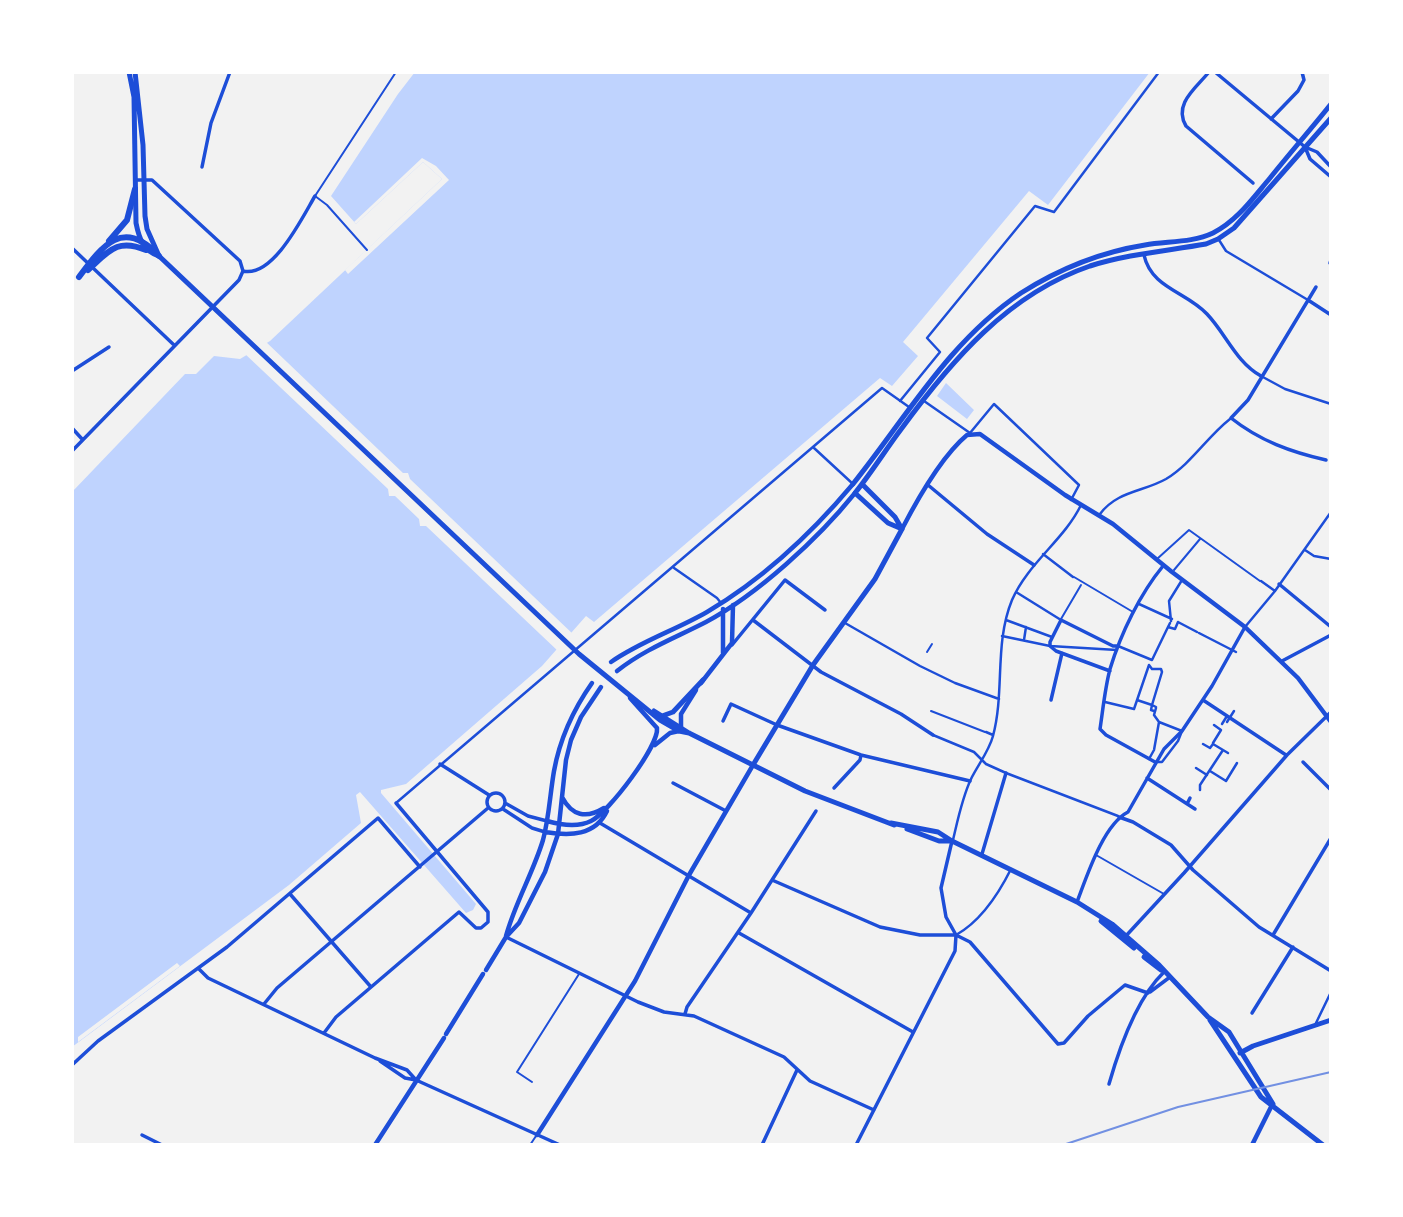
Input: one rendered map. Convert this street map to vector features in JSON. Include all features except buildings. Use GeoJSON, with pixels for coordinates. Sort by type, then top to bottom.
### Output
{"type":"FeatureCollection","features":[{"type":"Feature","properties":{"kind":"main road"},"geometry":{"type":"LineString","coordinates":[[129,72],[134,97],[136,223],[140,240],[146,250]]}},
{"type":"Feature","properties":{"kind":"main road"},"geometry":{"type":"LineString","coordinates":[[135,72],[146,222],[159,256]]}},
{"type":"Feature","properties":{"kind":"main road"},"geometry":{"type":"LineString","coordinates":[[855,493],[920,399],[950,362],[985,331],[1029,296],[1072,274],[1123,253],[1195,239],[1214,232],[1241,212],[1331,104]]}},
{"type":"Feature","properties":{"kind":"main road"},"geometry":{"type":"LineString","coordinates":[[1123,253],[1206,244],[1218,239],[1246,216],[1331,118]]}},
{"type":"Feature","properties":{"kind":"main road"},"geometry":{"type":"LineString","coordinates":[[72,286],[127,220],[135,189]]}},
{"type":"Feature","properties":{"kind":"main road"},"geometry":{"type":"LineString","coordinates":[[108,242],[126,237],[140,240],[159,256],[548,626],[660,720],[817,796],[928,838],[952,841],[1077,902],[1164,972],[1208,1017],[1229,1032],[1271,1102]]}},
{"type":"Feature","properties":{"kind":"main road"},"geometry":{"type":"LineString","coordinates":[[91,264],[120,245],[129,244],[159,256]]}},
{"type":"Feature","properties":{"kind":"main road"},"geometry":{"type":"LineString","coordinates":[[902,529],[888,523],[855,493],[853,484],[910,407],[920,399]]}},
{"type":"Feature","properties":{"kind":"main road"},"geometry":{"type":"LineString","coordinates":[[853,484],[862,484],[895,516],[902,529]]}},
{"type":"Feature","properties":{"kind":"main road"},"geometry":{"type":"LineString","coordinates":[[753,765],[813,665],[874,579],[902,529]]}},
{"type":"Feature","properties":{"kind":"main road"},"geometry":{"type":"LineString","coordinates":[[662,716],[673,712],[703,680]]}},
{"type":"Feature","properties":{"kind":"main road"},"geometry":{"type":"LineString","coordinates":[[622,689],[680,729]]}},
{"type":"Feature","properties":{"kind":"main road"},"geometry":{"type":"LineString","coordinates":[[1208,1017],[1261,1097],[1271,1102],[1323,1145]]}},
{"type":"Feature","properties":{"kind":"main road"},"geometry":{"type":"LineString","coordinates":[[1235,1057],[1242,1051],[1331,1020]]}},
{"type":"Feature","properties":{"kind":"street"},"geometry":{"type":"LineString","coordinates":[[202,167],[211,122],[230,72]]}},
{"type":"Feature","properties":{"kind":"street"},"geometry":{"type":"LineString","coordinates":[[900,401],[940,352],[927,338],[1035,206],[1054,212],[1159,72]]}},
{"type":"Feature","properties":{"kind":"street"},"geometry":{"type":"LineString","coordinates":[[1209,72],[1184,100],[1181,114],[1186,127],[1253,183]]}},
{"type":"Feature","properties":{"kind":"street"},"geometry":{"type":"LineString","coordinates":[[1215,72],[1305,147],[1317,152],[1331,167]]}},
{"type":"Feature","properties":{"kind":"street"},"geometry":{"type":"LineString","coordinates":[[1271,119],[1298,91],[1304,79],[1302,72]]}},
{"type":"Feature","properties":{"kind":"street"},"geometry":{"type":"LineString","coordinates":[[1305,147],[1310,159],[1330,178]]}},
{"type":"Feature","properties":{"kind":"street"},"geometry":{"type":"LineString","coordinates":[[72,451],[239,280],[243,271],[240,261],[152,180],[135,180]]}},
{"type":"Feature","properties":{"kind":"street"},"geometry":{"type":"LineString","coordinates":[[243,271],[256,271],[267,265],[284,247],[315,196]]}},
{"type":"Feature","properties":{"kind":"street"},"geometry":{"type":"LineString","coordinates":[[1218,239],[1226,251],[1331,315]]}},
{"type":"Feature","properties":{"kind":"street"},"geometry":{"type":"LineString","coordinates":[[72,248],[174,345]]}},
{"type":"Feature","properties":{"kind":"street"},"geometry":{"type":"LineString","coordinates":[[1144,252],[1148,270],[1156,279],[1205,312],[1237,356],[1261,376],[1285,388],[1331,404]]}},
{"type":"Feature","properties":{"kind":"street"},"geometry":{"type":"LineString","coordinates":[[1100,514],[1121,495],[1178,471],[1231,418],[1248,400],[1298,312],[1316,287]]}},
{"type":"Feature","properties":{"kind":"street"},"geometry":{"type":"LineString","coordinates":[[72,371],[109,347]]}},
{"type":"Feature","properties":{"kind":"street"},"geometry":{"type":"LineString","coordinates":[[324,1033],[336,1017],[459,912],[472,926],[481,928],[489,917],[488,912],[396,803],[882,388],[910,407]]}},
{"type":"Feature","properties":{"kind":"street"},"geometry":{"type":"LineString","coordinates":[[920,399],[970,433],[980,434],[1071,500],[1100,514],[1163,566],[1245,627],[1282,661],[1329,714],[1331,722]]}},
{"type":"Feature","properties":{"kind":"street"},"geometry":{"type":"LineString","coordinates":[[902,529],[956,445],[970,433],[994,404],[1079,485],[1071,500]]}},
{"type":"Feature","properties":{"kind":"street"},"geometry":{"type":"LineString","coordinates":[[1231,418],[1257,437],[1297,454],[1329,461]]}},
{"type":"Feature","properties":{"kind":"street"},"geometry":{"type":"LineString","coordinates":[[72,428],[83,439]]}},
{"type":"Feature","properties":{"kind":"street"},"geometry":{"type":"LineString","coordinates":[[611,662],[721,604],[781,558],[819,522],[853,484],[813,447]]}},
{"type":"Feature","properties":{"kind":"street"},"geometry":{"type":"LineString","coordinates":[[928,485],[1003,547],[1034,565]]}},
{"type":"Feature","properties":{"kind":"street"},"geometry":{"type":"LineString","coordinates":[[617,671],[659,643],[707,622],[733,604],[785,564],[855,493]]}},
{"type":"Feature","properties":{"kind":"street"},"geometry":{"type":"LineString","coordinates":[[856,1145],[955,951],[956,935],[946,917],[941,888],[963,800],[993,735],[999,699],[1002,636],[1006,620],[1016,592],[1080,505]]}},
{"type":"Feature","properties":{"kind":"street"},"geometry":{"type":"LineString","coordinates":[[1077,902],[1096,855],[1119,817],[1128,812],[1164,749],[1182,731],[1203,700],[1234,651],[1245,627],[1275,591],[1331,512]]}},
{"type":"Feature","properties":{"kind":"street"},"geometry":{"type":"LineString","coordinates":[[1305,550],[1314,556],[1331,559]]}},
{"type":"Feature","properties":{"kind":"street"},"geometry":{"type":"LineString","coordinates":[[1042,554],[1073,577]]}},
{"type":"Feature","properties":{"kind":"street"},"geometry":{"type":"LineString","coordinates":[[1156,762],[1100,729],[1110,671],[1118,648],[1150,583],[1163,566]]}},
{"type":"Feature","properties":{"kind":"street"},"geometry":{"type":"LineString","coordinates":[[674,568],[717,597],[721,604],[724,610],[723,654]]}},
{"type":"Feature","properties":{"kind":"street"},"geometry":{"type":"LineString","coordinates":[[503,809],[532,828],[558,834],[587,831],[600,823],[610,804],[652,748],[670,733],[680,729],[681,714],[703,680],[785,580],[825,610]]}},
{"type":"Feature","properties":{"kind":"street"},"geometry":{"type":"LineString","coordinates":[[1016,592],[1061,620],[1113,646],[1151,661],[1171,621],[1169,601],[1182,580]]}},
{"type":"Feature","properties":{"kind":"street"},"geometry":{"type":"LineString","coordinates":[[1261,581],[1275,591]]}},
{"type":"Feature","properties":{"kind":"street"},"geometry":{"type":"LineString","coordinates":[[1279,584],[1331,627]]}},
{"type":"Feature","properties":{"kind":"street"},"geometry":{"type":"LineString","coordinates":[[731,647],[733,604]]}},
{"type":"Feature","properties":{"kind":"street"},"geometry":{"type":"LineString","coordinates":[[1139,604],[1171,621]]}},
{"type":"Feature","properties":{"kind":"street"},"geometry":{"type":"LineString","coordinates":[[753,620],[821,672],[892,709],[933,735],[974,752],[1006,774],[1133,822],[1171,845],[1189,866],[1259,927],[1331,971]]}},
{"type":"Feature","properties":{"kind":"street"},"geometry":{"type":"LineString","coordinates":[[1006,620],[1052,637]]}},
{"type":"Feature","properties":{"kind":"street"},"geometry":{"type":"LineString","coordinates":[[1050,646],[1061,620]]}},
{"type":"Feature","properties":{"kind":"street"},"geometry":{"type":"LineString","coordinates":[[844,622],[956,683],[999,699]]}},
{"type":"Feature","properties":{"kind":"street"},"geometry":{"type":"LineString","coordinates":[[1168,627],[1175,629],[1178,622],[1234,651]]}},
{"type":"Feature","properties":{"kind":"street"},"geometry":{"type":"LineString","coordinates":[[1024,640],[1026,627]]}},
{"type":"Feature","properties":{"kind":"street"},"geometry":{"type":"LineString","coordinates":[[1282,661],[1331,635]]}},
{"type":"Feature","properties":{"kind":"street"},"geometry":{"type":"LineString","coordinates":[[1002,636],[1050,646],[1118,648]]}},
{"type":"Feature","properties":{"kind":"street"},"geometry":{"type":"LineString","coordinates":[[1050,646],[1110,671]]}},
{"type":"Feature","properties":{"kind":"street"},"geometry":{"type":"LineString","coordinates":[[1051,700],[1062,653]]}},
{"type":"Feature","properties":{"kind":"street"},"geometry":{"type":"LineString","coordinates":[[1105,702],[1134,709],[1149,665],[1152,669],[1161,669],[1154,715],[1159,722],[1182,731]]}},
{"type":"Feature","properties":{"kind":"street"},"geometry":{"type":"LineString","coordinates":[[506,937],[510,919],[536,861],[545,832],[563,735],[571,716],[592,682]]}},
{"type":"Feature","properties":{"kind":"street"},"geometry":{"type":"LineString","coordinates":[[375,1145],[506,937],[519,923],[545,872],[558,834],[570,740],[581,717],[601,687]]}},
{"type":"Feature","properties":{"kind":"street"},"geometry":{"type":"LineString","coordinates":[[622,689],[657,728],[658,734],[652,748]]}},
{"type":"Feature","properties":{"kind":"street"},"geometry":{"type":"LineString","coordinates":[[1137,700],[1154,708]]}},
{"type":"Feature","properties":{"kind":"street"},"geometry":{"type":"LineString","coordinates":[[1203,700],[1287,755]]}},
{"type":"Feature","properties":{"kind":"street"},"geometry":{"type":"LineString","coordinates":[[723,721],[731,704],[777,725],[861,755],[970,781]]}},
{"type":"Feature","properties":{"kind":"street"},"geometry":{"type":"LineString","coordinates":[[1214,725],[1220,725],[1234,711]]}},
{"type":"Feature","properties":{"kind":"street"},"geometry":{"type":"LineString","coordinates":[[1124,938],[1287,755],[1329,714]]}},
{"type":"Feature","properties":{"kind":"street"},"geometry":{"type":"LineString","coordinates":[[1170,726],[1172,721]]}},
{"type":"Feature","properties":{"kind":"street"},"geometry":{"type":"LineString","coordinates":[[1149,759],[1154,750],[1159,722]]}},
{"type":"Feature","properties":{"kind":"street"},"geometry":{"type":"LineString","coordinates":[[1203,744],[1210,748],[1222,730],[1220,725]]}},
{"type":"Feature","properties":{"kind":"street"},"geometry":{"type":"LineString","coordinates":[[986,732],[993,735]]}},
{"type":"Feature","properties":{"kind":"street"},"geometry":{"type":"LineString","coordinates":[[1213,744],[1228,753]]}},
{"type":"Feature","properties":{"kind":"street"},"geometry":{"type":"LineString","coordinates":[[1193,786],[1200,788],[1223,750]]}},
{"type":"Feature","properties":{"kind":"street"},"geometry":{"type":"LineString","coordinates":[[834,788],[860,760],[861,755]]}},
{"type":"Feature","properties":{"kind":"street"},"geometry":{"type":"LineString","coordinates":[[1303,762],[1331,790]]}},
{"type":"Feature","properties":{"kind":"street"},"geometry":{"type":"LineString","coordinates":[[1209,771],[1226,781],[1237,763]]}},
{"type":"Feature","properties":{"kind":"street"},"geometry":{"type":"LineString","coordinates":[[440,764],[489,795],[498,793],[505,803],[503,809]]}},
{"type":"Feature","properties":{"kind":"street"},"geometry":{"type":"LineString","coordinates":[[537,1135],[626,996],[689,875],[753,765]]}},
{"type":"Feature","properties":{"kind":"street"},"geometry":{"type":"LineString","coordinates":[[1196,768],[1207,775]]}},
{"type":"Feature","properties":{"kind":"street"},"geometry":{"type":"LineString","coordinates":[[982,854],[1006,774]]}},
{"type":"Feature","properties":{"kind":"street"},"geometry":{"type":"LineString","coordinates":[[1147,778],[1195,809]]}},
{"type":"Feature","properties":{"kind":"street"},"geometry":{"type":"LineString","coordinates":[[673,783],[726,811]]}},
{"type":"Feature","properties":{"kind":"street"},"geometry":{"type":"LineString","coordinates":[[489,795],[486,801],[488,808],[495,812],[503,809]]}},
{"type":"Feature","properties":{"kind":"street"},"geometry":{"type":"LineString","coordinates":[[562,796],[572,810],[587,816],[610,804]]}},
{"type":"Feature","properties":{"kind":"street"},"geometry":{"type":"LineString","coordinates":[[1187,804],[1191,798]]}},
{"type":"Feature","properties":{"kind":"street"},"geometry":{"type":"LineString","coordinates":[[505,803],[527,816],[559,824],[581,824],[593,820],[610,804]]}},
{"type":"Feature","properties":{"kind":"street"},"geometry":{"type":"LineString","coordinates":[[264,1004],[277,988],[488,808]]}},
{"type":"Feature","properties":{"kind":"street"},"geometry":{"type":"LineString","coordinates":[[685,1014],[687,1007],[816,811]]}},
{"type":"Feature","properties":{"kind":"street"},"geometry":{"type":"LineString","coordinates":[[72,1065],[98,1041],[227,947],[378,818],[421,866]]}},
{"type":"Feature","properties":{"kind":"street"},"geometry":{"type":"LineString","coordinates":[[600,823],[751,913]]}},
{"type":"Feature","properties":{"kind":"street"},"geometry":{"type":"LineString","coordinates":[[1273,936],[1331,838]]}},
{"type":"Feature","properties":{"kind":"street"},"geometry":{"type":"LineString","coordinates":[[772,880],[880,927],[920,935],[956,935],[966,930],[993,900],[1011,869]]}},
{"type":"Feature","properties":{"kind":"street"},"geometry":{"type":"LineString","coordinates":[[290,894],[371,987]]}},
{"type":"Feature","properties":{"kind":"street"},"geometry":{"type":"LineString","coordinates":[[738,932],[913,1032]]}},
{"type":"Feature","properties":{"kind":"street"},"geometry":{"type":"LineString","coordinates":[[956,935],[970,942],[1060,1044],[1125,985],[1148,993]]}},
{"type":"Feature","properties":{"kind":"street"},"geometry":{"type":"LineString","coordinates":[[506,937],[626,996],[664,1012],[685,1014],[785,1057],[810,1081],[875,1110]]}},
{"type":"Feature","properties":{"kind":"street"},"geometry":{"type":"LineString","coordinates":[[1252,1013],[1293,947]]}},
{"type":"Feature","properties":{"kind":"street"},"geometry":{"type":"LineString","coordinates":[[198,968],[208,978],[376,1058],[410,1071],[416,1080]]}},
{"type":"Feature","properties":{"kind":"street"},"geometry":{"type":"LineString","coordinates":[[1109,1084],[1123,1041],[1155,981],[1164,972]]}},
{"type":"Feature","properties":{"kind":"street"},"geometry":{"type":"LineString","coordinates":[[1148,993],[1170,978]]}},
{"type":"Feature","properties":{"kind":"street"},"geometry":{"type":"LineString","coordinates":[[1315,1026],[1331,992]]}},
{"type":"Feature","properties":{"kind":"street"},"geometry":{"type":"LineString","coordinates":[[376,1058],[397,1074],[560,1145]]}},
{"type":"Feature","properties":{"kind":"street"},"geometry":{"type":"LineString","coordinates":[[762,1145],[797,1070]]}},
{"type":"Feature","properties":{"kind":"street"},"geometry":{"type":"LineString","coordinates":[[1252,1145],[1271,1102]]}},
{"type":"Feature","properties":{"kind":"street"},"geometry":{"type":"LineString","coordinates":[[142,1135],[162,1145]]}},
{"type":"Feature","properties":{"kind":"lane"},"geometry":{"type":"LineString","coordinates":[[367,250],[327,205],[315,196],[396,72]]}},
{"type":"Feature","properties":{"kind":"lane"},"geometry":{"type":"LineString","coordinates":[[1156,559],[1189,530],[1261,581]]}},
{"type":"Feature","properties":{"kind":"lane"},"geometry":{"type":"LineString","coordinates":[[1172,572],[1200,538]]}},
{"type":"Feature","properties":{"kind":"lane"},"geometry":{"type":"LineString","coordinates":[[1073,577],[1134,613]]}},
{"type":"Feature","properties":{"kind":"lane"},"geometry":{"type":"LineString","coordinates":[[1061,620],[1082,583]]}},
{"type":"Feature","properties":{"kind":"lane"},"geometry":{"type":"LineString","coordinates":[[927,652],[932,644]]}},
{"type":"Feature","properties":{"kind":"lane"},"geometry":{"type":"LineString","coordinates":[[931,711],[986,732]]}},
{"type":"Feature","properties":{"kind":"lane"},"geometry":{"type":"LineString","coordinates":[[1096,855],[1164,894]]}},
{"type":"Feature","properties":{"kind":"lane"},"geometry":{"type":"LineString","coordinates":[[532,1082],[517,1072],[580,973]]}},
{"type":"Feature","properties":{"kind":"lane"},"geometry":{"type":"LineString","coordinates":[[530,1145],[537,1135]]}},
{"type":"Feature","properties":{"kind":"water"},"geometry":{"type":"Polygon","coordinates":[[[415,72],[1150,72],[1048,205],[1029,191],[903,342],[918,356],[892,386],[880,378],[594,622],[586,616],[542,666],[406,784],[381,790],[476,904],[473,910],[466,913],[360,792],[356,795],[361,823],[289,885],[72,1047],[72,492],[185,374],[196,374],[214,356],[240,359],[270,341],[442,179],[423,162],[356,224],[331,196],[415,72]]]}},
{"type":"Feature","properties":{"kind":"water"},"geometry":{"type":"Polygon","coordinates":[[[946,383],[974,410],[967,419],[937,396],[946,383]]]}},
{"type":"Feature","properties":{"kind":"pier"},"geometry":{"type":"Polygon","coordinates":[[[422,158],[436,166],[449,180],[348,274],[345,270],[442,179],[423,162],[356,224],[354,222],[422,158]]]}},
{"type":"Feature","properties":{"kind":"pier"},"geometry":{"type":"Polygon","coordinates":[[[264,340],[403,473],[408,473],[410,479],[574,635],[559,652],[426,526],[420,526],[419,519],[395,496],[389,496],[388,489],[244,353],[264,340]]]}},
{"type":"Feature","properties":{"kind":"pier"},"geometry":{"type":"Polygon","coordinates":[[[177,963],[180,966],[78,1042],[78,1037],[177,963]]]}},
{"type":"Feature","properties":{"kind":"railway"},"geometry":{"type":"LineString","coordinates":[[1063,1145],[1178,1107],[1331,1072]]}}]}
